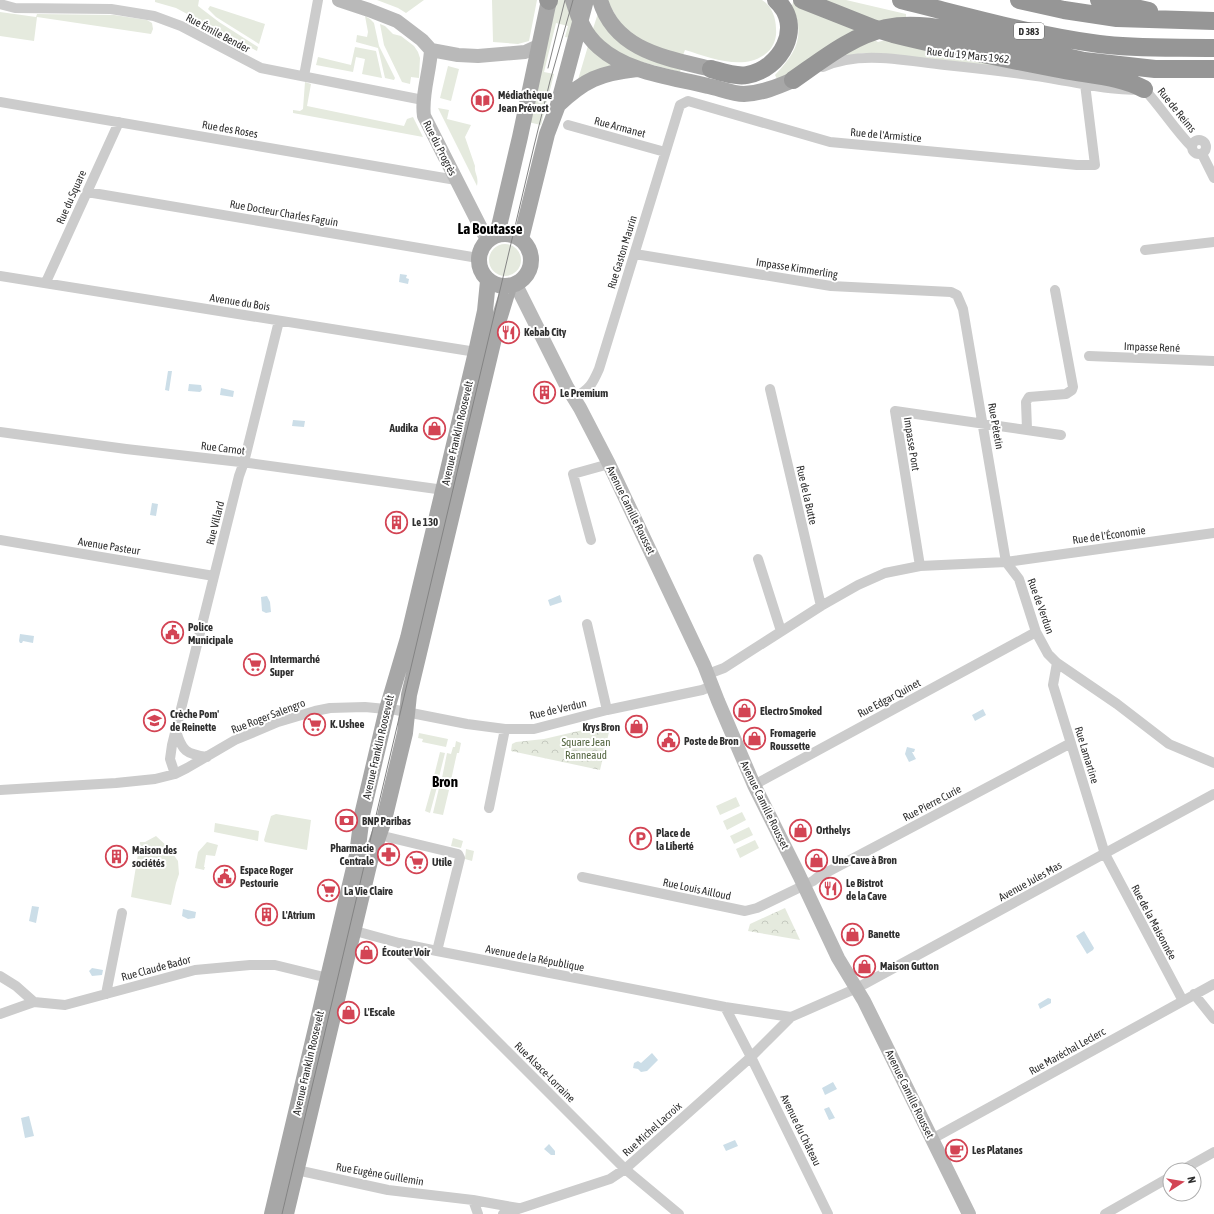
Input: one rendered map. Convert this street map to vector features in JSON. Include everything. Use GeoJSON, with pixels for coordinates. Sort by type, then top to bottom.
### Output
{"type":"FeatureCollection","features":[{"type":"Feature","properties":{"kind":"highway"},"geometry":{"type":"LineString","coordinates":[[711,69],[726,73],[747,75],[767,67],[784,50],[790,35],[787,16],[776,0]]}},
{"type":"Feature","properties":{"kind":"highway"},"geometry":{"type":"LineString","coordinates":[[802,0],[873,28],[912,39],[1063,70],[1133,82],[1144,88]]}},
{"type":"Feature","properties":{"kind":"highway","name":"D 383"},"geometry":{"type":"LineString","coordinates":[[901,0],[1043,34],[1100,44],[1214,48]]}},
{"type":"Feature","properties":{"kind":"highway"},"geometry":{"type":"LineString","coordinates":[[952,0],[1046,25],[1159,47]]}},
{"type":"Feature","properties":{"kind":"highway"},"geometry":{"type":"LineString","coordinates":[[1020,0],[1064,10],[1117,18],[1214,21]]}},
{"type":"Feature","properties":{"kind":"highway"},"geometry":{"type":"LineString","coordinates":[[1099,0],[1196,21]]}},
{"type":"Feature","properties":{"kind":"highway"},"geometry":{"type":"LineString","coordinates":[[793,80],[843,45],[865,35],[886,28],[913,26],[944,29],[1084,61],[1155,69],[1214,69]]}},
{"type":"Feature","properties":{"kind":"main road"},"geometry":{"type":"LineString","coordinates":[[512,286],[496,286],[488,281],[480,271],[478,258],[481,248],[492,237],[502,213],[549,0]]}},
{"type":"Feature","properties":{"kind":"main road"},"geometry":{"type":"LineString","coordinates":[[573,0],[580,22],[588,35],[600,48],[618,60],[637,69],[742,94],[766,91],[793,80]]}},
{"type":"Feature","properties":{"kind":"main road"},"geometry":{"type":"LineString","coordinates":[[492,237],[509,234],[521,239],[547,134],[558,105],[586,0]]}},
{"type":"Feature","properties":{"kind":"main road"},"geometry":{"type":"LineString","coordinates":[[600,0],[606,14],[627,40],[642,49],[657,55],[711,69]]}},
{"type":"Feature","properties":{"kind":"main road"},"geometry":{"type":"LineString","coordinates":[[558,105],[573,90],[592,79],[614,72],[637,69]]}},
{"type":"Feature","properties":{"kind":"main road","name":"Avenue Franklin Roosevelt"},"geometry":{"type":"LineString","coordinates":[[286,1214],[290,1168],[328,978],[347,929],[384,820],[406,733],[409,695],[495,334],[512,286],[529,272],[531,263],[530,254],[527,246],[521,239]]}},
{"type":"Feature","properties":{"kind":"main road","name":"Avenue Franklin Roosevelt"},"geometry":{"type":"LineString","coordinates":[[272,1214],[290,1168],[347,929],[362,815],[387,709],[408,638],[444,490],[485,311],[488,281]]}},
{"type":"Feature","properties":{"kind":"street"},"geometry":{"type":"LineString","coordinates":[[304,76],[318,0]]}},
{"type":"Feature","properties":{"kind":"street"},"geometry":{"type":"LineString","coordinates":[[339,0],[376,12],[397,21],[422,40],[431,50],[458,55],[478,56],[525,52],[538,46]]}},
{"type":"Feature","properties":{"kind":"street","name":"Rue Émile Bender"},"geometry":{"type":"LineString","coordinates":[[0,4],[15,8],[111,9],[154,16],[181,26],[261,68],[423,100]]}},
{"type":"Feature","properties":{"kind":"street","name":"Rue du Progrès"},"geometry":{"type":"LineString","coordinates":[[431,50],[431,63],[423,100],[424,116],[477,218],[492,237]]}},
{"type":"Feature","properties":{"kind":"street","name":"Rue du 19 Mars 1962"},"geometry":{"type":"LineString","coordinates":[[793,80],[834,62],[872,57],[1022,73],[1085,84],[1132,90],[1144,88]]}},
{"type":"Feature","properties":{"kind":"street","name":"Rue de l'Armistice"},"geometry":{"type":"LineString","coordinates":[[680,105],[688,101],[830,142],[1078,165],[1095,165],[1085,84]]}},
{"type":"Feature","properties":{"kind":"street","name":"Rue de Reims"},"geometry":{"type":"LineString","coordinates":[[1144,88],[1173,126],[1192,146],[1194,142],[1200,139],[1204,141],[1207,147]]}},
{"type":"Feature","properties":{"kind":"street","name":"Rue des Roses"},"geometry":{"type":"LineString","coordinates":[[0,102],[456,180]]}},
{"type":"Feature","properties":{"kind":"street","name":"Rue Gaston Maurin"},"geometry":{"type":"LineString","coordinates":[[575,398],[585,392],[592,385],[599,369],[680,105]]}},
{"type":"Feature","properties":{"kind":"street","name":"Rue du Square"},"geometry":{"type":"LineString","coordinates":[[46,282],[119,122]]}},
{"type":"Feature","properties":{"kind":"street","name":"Rue Armanet"},"geometry":{"type":"LineString","coordinates":[[568,125],[665,152]]}},
{"type":"Feature","properties":{"kind":"street"},"geometry":{"type":"LineString","coordinates":[[1207,147],[1214,178]]}},
{"type":"Feature","properties":{"kind":"street","name":"Rue Docteur Charles Faguin"},"geometry":{"type":"LineString","coordinates":[[87,192],[478,258]]}},
{"type":"Feature","properties":{"kind":"street"},"geometry":{"type":"LineString","coordinates":[[477,218],[481,221],[487,222],[498,217],[502,213]]}},
{"type":"Feature","properties":{"kind":"street"},"geometry":{"type":"LineString","coordinates":[[1145,250],[1214,242]]}},
{"type":"Feature","properties":{"kind":"street","name":"Impasse Kimmerling"},"geometry":{"type":"LineString","coordinates":[[634,254],[831,286],[951,292],[957,295]]}},
{"type":"Feature","properties":{"kind":"street","name":"Avenue du Bois"},"geometry":{"type":"LineString","coordinates":[[0,276],[46,282],[278,321],[476,352]]}},
{"type":"Feature","properties":{"kind":"street","name":"Avenue Camille Rousset"},"geometry":{"type":"LineString","coordinates":[[512,286],[575,398],[609,464],[704,664],[754,784],[838,958],[864,1001],[969,1214]]}},
{"type":"Feature","properties":{"kind":"street"},"geometry":{"type":"LineString","coordinates":[[1027,429],[1026,402],[1029,397],[1066,394],[1072,390],[1073,387],[1055,290]]}},
{"type":"Feature","properties":{"kind":"street","name":"Rue Pétetin"},"geometry":{"type":"LineString","coordinates":[[957,295],[963,309],[1006,562]]}},
{"type":"Feature","properties":{"kind":"street","name":"Rue Villard"},"geometry":{"type":"LineString","coordinates":[[175,774],[170,759],[172,745],[239,476],[244,462],[278,321]]}},
{"type":"Feature","properties":{"kind":"street","name":"Impasse René"},"geometry":{"type":"LineString","coordinates":[[1088,356],[1214,361]]}},
{"type":"Feature","properties":{"kind":"street","name":"Rue de la Butte"},"geometry":{"type":"LineString","coordinates":[[770,389],[821,606]]}},
{"type":"Feature","properties":{"kind":"street","name":"Impasse Pont"},"geometry":{"type":"LineString","coordinates":[[920,566],[895,411],[1061,434]]}},
{"type":"Feature","properties":{"kind":"street","name":"Rue Carnot"},"geometry":{"type":"LineString","coordinates":[[0,432],[126,449],[244,462],[444,490]]}},
{"type":"Feature","properties":{"kind":"street"},"geometry":{"type":"LineString","coordinates":[[591,540],[573,474],[609,464]]}},
{"type":"Feature","properties":{"kind":"street","name":"Rue de l'Économie"},"geometry":{"type":"LineString","coordinates":[[1006,562],[1214,533]]}},
{"type":"Feature","properties":{"kind":"street","name":"Avenue Pasteur"},"geometry":{"type":"LineString","coordinates":[[0,540],[214,576]]}},
{"type":"Feature","properties":{"kind":"street"},"geometry":{"type":"LineString","coordinates":[[758,559],[781,631]]}},
{"type":"Feature","properties":{"kind":"street","name":"Rue de Verdun"},"geometry":{"type":"LineString","coordinates":[[408,713],[455,722],[505,729],[534,729],[608,710],[702,690],[710,680],[724,668],[781,631],[858,585],[885,573],[920,566],[1006,562],[1019,579],[1036,632],[1048,654],[1057,663],[1117,704],[1169,744],[1214,763]]}},
{"type":"Feature","properties":{"kind":"street"},"geometry":{"type":"LineString","coordinates":[[587,624],[608,710]]}},
{"type":"Feature","properties":{"kind":"street","name":"Rue Edgar Quinet"},"geometry":{"type":"LineString","coordinates":[[754,784],[1036,632]]}},
{"type":"Feature","properties":{"kind":"street","name":"Rue Lamartine"},"geometry":{"type":"LineString","coordinates":[[1057,663],[1053,685],[1104,854]]}},
{"type":"Feature","properties":{"kind":"street","name":"Rue Roger Salengro"},"geometry":{"type":"LineString","coordinates":[[0,790],[124,782],[155,779],[175,774],[207,757],[234,740],[278,722],[315,711],[337,707],[365,707],[408,713]]}},
{"type":"Feature","properties":{"kind":"street"},"geometry":{"type":"LineString","coordinates":[[489,808],[505,729]]}},
{"type":"Feature","properties":{"kind":"street"},"geometry":{"type":"LineString","coordinates":[[176,731],[180,743],[185,750],[191,755],[207,757]]}},
{"type":"Feature","properties":{"kind":"street","name":"Rue Pierre Curie"},"geometry":{"type":"LineString","coordinates":[[804,886],[818,877],[1071,743]]}},
{"type":"Feature","properties":{"kind":"street","name":"Avenue Jules Mas"},"geometry":{"type":"LineString","coordinates":[[857,988],[1214,794]]}},
{"type":"Feature","properties":{"kind":"street"},"geometry":{"type":"LineString","coordinates":[[379,836],[458,854],[460,858],[436,951]]}},
{"type":"Feature","properties":{"kind":"street","name":"Rue de la Maisonnée"},"geometry":{"type":"LineString","coordinates":[[1104,854],[1183,1001]]}},
{"type":"Feature","properties":{"kind":"street","name":"Rue Louis Ailloud"},"geometry":{"type":"LineString","coordinates":[[582,877],[745,911],[757,908],[804,886]]}},
{"type":"Feature","properties":{"kind":"street"},"geometry":{"type":"LineString","coordinates":[[106,994],[122,913]]}},
{"type":"Feature","properties":{"kind":"street","name":"Avenue de la République"},"geometry":{"type":"LineString","coordinates":[[347,929],[436,951],[725,1007],[791,1017]]}},
{"type":"Feature","properties":{"kind":"street","name":"Rue Alsace-Lorraine"},"geometry":{"type":"LineString","coordinates":[[399,943],[625,1169],[679,1214]]}},
{"type":"Feature","properties":{"kind":"street","name":"Rue Claude Bador"},"geometry":{"type":"LineString","coordinates":[[34,1002],[65,1005],[195,970],[250,965],[275,965],[328,978]]}},
{"type":"Feature","properties":{"kind":"street"},"geometry":{"type":"LineString","coordinates":[[0,976],[16,986],[34,1002],[0,1014]]}},
{"type":"Feature","properties":{"kind":"street","name":"Rue Maréchal Leclerc"},"geometry":{"type":"LineString","coordinates":[[932,1139],[1214,984]]}},
{"type":"Feature","properties":{"kind":"street"},"geometry":{"type":"LineString","coordinates":[[791,1017],[857,988]]}},
{"type":"Feature","properties":{"kind":"street"},"geometry":{"type":"LineString","coordinates":[[1194,994],[1214,1019]]}},
{"type":"Feature","properties":{"kind":"street"},"geometry":{"type":"LineString","coordinates":[[725,1007],[751,1057]]}},
{"type":"Feature","properties":{"kind":"street","name":"Rue Michel Lacroix"},"geometry":{"type":"LineString","coordinates":[[503,1214],[610,1179],[625,1169],[751,1057],[791,1017]]}},
{"type":"Feature","properties":{"kind":"street","name":"Avenue du Château"},"geometry":{"type":"LineString","coordinates":[[751,1057],[828,1214]]}},
{"type":"Feature","properties":{"kind":"street"},"geometry":{"type":"LineString","coordinates":[[1196,1162],[1214,1152]]}},
{"type":"Feature","properties":{"kind":"street","name":"Rue Eugène Guillemin"},"geometry":{"type":"LineString","coordinates":[[290,1168],[388,1190],[473,1200],[518,1208]]}},
{"type":"Feature","properties":{"kind":"street"},"geometry":{"type":"LineString","coordinates":[[1105,1214],[1162,1182]]}},
{"type":"Feature","properties":{"kind":"street"},"geometry":{"type":"LineString","coordinates":[[473,1200],[478,1214]]}},
{"type":"Feature","properties":{"kind":"green space"},"geometry":{"type":"Polygon","coordinates":[[[155,0],[199,0],[198,6],[219,22],[258,47],[257,51],[176,8],[155,2],[155,0]]]}},
{"type":"Feature","properties":{"kind":"green space"},"geometry":{"type":"Polygon","coordinates":[[[377,0],[424,0],[406,13],[398,8],[377,0]]]}},
{"type":"Feature","properties":{"kind":"green space"},"geometry":{"type":"Polygon","coordinates":[[[492,0],[537,0],[529,41],[518,44],[493,42],[492,0]]]}},
{"type":"Feature","properties":{"kind":"green space"},"geometry":{"type":"Polygon","coordinates":[[[553,0],[567,0],[574,27],[571,38],[565,37],[568,26],[556,23],[544,72],[554,74],[541,125],[528,122],[553,0]]]}},
{"type":"Feature","properties":{"kind":"green space"},"geometry":{"type":"Polygon","coordinates":[[[607,0],[762,0],[771,9],[774,17],[776,25],[775,40],[770,50],[764,55],[755,60],[745,62],[714,59],[685,50],[683,55],[645,44],[621,25],[607,0]]]}},
{"type":"Feature","properties":{"kind":"green space"},"geometry":{"type":"Polygon","coordinates":[[[813,0],[846,0],[906,14],[906,23],[877,25],[813,0]]]}},
{"type":"Feature","properties":{"kind":"green space"},"geometry":{"type":"Polygon","coordinates":[[[793,2],[863,31],[778,81],[775,75],[788,59],[797,44],[798,26],[792,6],[793,2]]]}},
{"type":"Feature","properties":{"kind":"green space"},"geometry":{"type":"Polygon","coordinates":[[[210,6],[265,24],[259,44],[216,17],[208,9],[210,6]]]}},
{"type":"Feature","properties":{"kind":"green space"},"geometry":{"type":"Polygon","coordinates":[[[0,12],[36,17],[37,14],[114,15],[147,20],[152,23],[153,29],[151,34],[37,17],[34,41],[0,36],[0,12]]]}},
{"type":"Feature","properties":{"kind":"green space"},"geometry":{"type":"Polygon","coordinates":[[[598,13],[681,68],[680,72],[623,57],[592,32],[598,13]]]}},
{"type":"Feature","properties":{"kind":"green space"},"geometry":{"type":"Polygon","coordinates":[[[365,16],[374,23],[379,46],[395,78],[394,80],[385,78],[378,48],[356,42],[357,35],[367,37],[368,32],[365,16]]]}},
{"type":"Feature","properties":{"kind":"green space"},"geometry":{"type":"Polygon","coordinates":[[[380,24],[385,26],[393,34],[401,36],[414,46],[418,52],[420,58],[419,78],[411,77],[410,84],[402,82],[384,45],[380,24]]]}},
{"type":"Feature","properties":{"kind":"green space"},"geometry":{"type":"Polygon","coordinates":[[[873,39],[878,42],[889,39],[1065,75],[878,53],[864,53],[846,56],[846,53],[873,39]]]}},
{"type":"Feature","properties":{"kind":"green space"},"geometry":{"type":"Polygon","coordinates":[[[588,46],[614,66],[577,83],[588,46]]]}},
{"type":"Feature","properties":{"kind":"green space"},"geometry":{"type":"Polygon","coordinates":[[[355,47],[376,51],[382,78],[362,74],[365,59],[356,57],[353,72],[316,65],[318,57],[351,65],[355,47]]]}},
{"type":"Feature","properties":{"kind":"green space"},"geometry":{"type":"Polygon","coordinates":[[[448,66],[459,69],[451,101],[440,98],[448,66]]]}},
{"type":"Feature","properties":{"kind":"green space"},"geometry":{"type":"Polygon","coordinates":[[[305,82],[311,84],[307,106],[404,126],[407,119],[413,117],[423,137],[293,113],[293,110],[300,111],[303,109],[305,82]]]}},
{"type":"Feature","properties":{"kind":"green space"},"geometry":{"type":"Polygon","coordinates":[[[438,108],[449,110],[447,119],[471,125],[465,137],[475,166],[477,186],[438,108]]]}},
{"type":"Feature","properties":{"kind":"green space"},"geometry":{"type":"Polygon","coordinates":[[[502,244],[508,244],[517,248],[521,260],[517,272],[508,276],[502,276],[493,272],[489,263],[489,257],[493,248],[502,244]]]}},
{"type":"Feature","properties":{"kind":"green space","name":"Square Jean Ranneaud"},"geometry":{"type":"Polygon","coordinates":[[[604,725],[610,728],[600,770],[511,751],[512,744],[516,742],[544,739],[604,725]]]}},
{"type":"Feature","properties":{"kind":"green space"},"geometry":{"type":"Polygon","coordinates":[[[419,733],[448,739],[446,747],[422,742],[423,739],[418,738],[419,733]]]}},
{"type":"Feature","properties":{"kind":"green space"},"geometry":{"type":"Polygon","coordinates":[[[456,741],[461,743],[459,753],[457,753],[451,780],[442,778],[447,753],[451,754],[453,747],[455,747],[456,741]]]}},
{"type":"Feature","properties":{"kind":"green space"},"geometry":{"type":"Polygon","coordinates":[[[440,752],[445,753],[439,777],[434,776],[440,752]]]}},
{"type":"Feature","properties":{"kind":"green space"},"geometry":{"type":"Polygon","coordinates":[[[432,786],[437,787],[430,813],[425,811],[432,786]]]}},
{"type":"Feature","properties":{"kind":"green space"},"geometry":{"type":"Polygon","coordinates":[[[439,788],[449,790],[443,815],[433,813],[439,788]]]}},
{"type":"Feature","properties":{"kind":"green space"},"geometry":{"type":"Polygon","coordinates":[[[736,797],[740,806],[720,815],[716,806],[736,797]]]}},
{"type":"Feature","properties":{"kind":"green space"},"geometry":{"type":"Polygon","coordinates":[[[742,812],[746,820],[727,830],[723,821],[742,812]]]}},
{"type":"Feature","properties":{"kind":"green space"},"geometry":{"type":"Polygon","coordinates":[[[276,814],[311,820],[307,850],[265,842],[264,840],[271,816],[276,814]]]}},
{"type":"Feature","properties":{"kind":"green space"},"geometry":{"type":"Polygon","coordinates":[[[215,823],[259,831],[258,841],[214,832],[215,823]]]}},
{"type":"Feature","properties":{"kind":"green space"},"geometry":{"type":"Polygon","coordinates":[[[749,827],[753,835],[734,844],[730,836],[749,827]]]}},
{"type":"Feature","properties":{"kind":"green space"},"geometry":{"type":"Polygon","coordinates":[[[156,836],[168,847],[178,861],[179,874],[171,905],[131,897],[140,842],[145,842],[156,836]]]}},
{"type":"Feature","properties":{"kind":"green space"},"geometry":{"type":"Polygon","coordinates":[[[453,838],[463,841],[461,848],[451,846],[453,838]]]}},
{"type":"Feature","properties":{"kind":"green space"},"geometry":{"type":"Polygon","coordinates":[[[755,840],[759,848],[740,858],[736,849],[755,840]]]}},
{"type":"Feature","properties":{"kind":"green space"},"geometry":{"type":"Polygon","coordinates":[[[207,842],[218,845],[215,856],[206,855],[204,870],[195,868],[198,852],[207,842]]]}},
{"type":"Feature","properties":{"kind":"green space"},"geometry":{"type":"Polygon","coordinates":[[[466,849],[474,851],[472,861],[465,859],[466,849]]]}},
{"type":"Feature","properties":{"kind":"green space"},"geometry":{"type":"Polygon","coordinates":[[[785,908],[800,940],[748,931],[750,924],[785,908]]]}},
{"type":"Feature","properties":{"kind":"water"},"geometry":{"type":"Polygon","coordinates":[[[400,274],[407,275],[406,278],[409,279],[408,284],[399,282],[400,274]]]}},
{"type":"Feature","properties":{"kind":"water"},"geometry":{"type":"Polygon","coordinates":[[[168,371],[172,371],[169,391],[165,390],[168,371]]]}},
{"type":"Feature","properties":{"kind":"water"},"geometry":{"type":"Polygon","coordinates":[[[189,384],[201,385],[202,390],[200,392],[188,391],[189,384]]]}},
{"type":"Feature","properties":{"kind":"water"},"geometry":{"type":"Polygon","coordinates":[[[221,388],[234,391],[233,397],[220,395],[221,388]]]}},
{"type":"Feature","properties":{"kind":"water"},"geometry":{"type":"Polygon","coordinates":[[[293,420],[305,421],[304,427],[292,426],[293,420]]]}},
{"type":"Feature","properties":{"kind":"water"},"geometry":{"type":"Polygon","coordinates":[[[152,503],[158,504],[156,516],[150,515],[152,503]]]}},
{"type":"Feature","properties":{"kind":"water"},"geometry":{"type":"Polygon","coordinates":[[[560,595],[562,602],[550,606],[548,600],[560,595]]]}},
{"type":"Feature","properties":{"kind":"water"},"geometry":{"type":"Polygon","coordinates":[[[267,596],[270,602],[271,612],[266,613],[262,611],[261,597],[267,596]]]}},
{"type":"Feature","properties":{"kind":"water"},"geometry":{"type":"Polygon","coordinates":[[[20,634],[34,636],[33,643],[23,641],[20,643],[20,634]]]}},
{"type":"Feature","properties":{"kind":"water"},"geometry":{"type":"Polygon","coordinates":[[[983,709],[986,715],[975,721],[972,715],[983,709]]]}},
{"type":"Feature","properties":{"kind":"water"},"geometry":{"type":"Polygon","coordinates":[[[907,747],[915,749],[914,752],[912,752],[916,759],[909,762],[905,754],[907,747]]]}},
{"type":"Feature","properties":{"kind":"water"},"geometry":{"type":"Polygon","coordinates":[[[32,906],[39,907],[36,923],[29,921],[32,906]]]}},
{"type":"Feature","properties":{"kind":"water"},"geometry":{"type":"Polygon","coordinates":[[[183,909],[196,912],[195,918],[188,919],[182,916],[183,909]]]}},
{"type":"Feature","properties":{"kind":"water"},"geometry":{"type":"Polygon","coordinates":[[[1084,931],[1094,948],[1087,954],[1076,936],[1084,931]]]}},
{"type":"Feature","properties":{"kind":"water"},"geometry":{"type":"Polygon","coordinates":[[[92,968],[103,970],[102,975],[92,976],[89,971],[92,968]]]}},
{"type":"Feature","properties":{"kind":"water"},"geometry":{"type":"Polygon","coordinates":[[[1048,998],[1051,999],[1051,1003],[1040,1009],[1038,1004],[1048,998]]]}},
{"type":"Feature","properties":{"kind":"water"},"geometry":{"type":"Polygon","coordinates":[[[652,1053],[658,1060],[647,1071],[641,1072],[638,1069],[633,1068],[634,1063],[638,1061],[641,1063],[652,1053]]]}},
{"type":"Feature","properties":{"kind":"water"},"geometry":{"type":"Polygon","coordinates":[[[833,1082],[837,1089],[825,1095],[822,1088],[833,1082]]]}},
{"type":"Feature","properties":{"kind":"water"},"geometry":{"type":"Polygon","coordinates":[[[829,1107],[835,1118],[829,1120],[824,1109],[829,1107]]]}},
{"type":"Feature","properties":{"kind":"water"},"geometry":{"type":"Polygon","coordinates":[[[29,1116],[34,1136],[25,1138],[21,1118],[29,1116]]]}},
{"type":"Feature","properties":{"kind":"water"},"geometry":{"type":"Polygon","coordinates":[[[735,1140],[738,1146],[726,1151],[723,1145],[735,1140]]]}},
{"type":"Feature","properties":{"kind":"water"},"geometry":{"type":"Polygon","coordinates":[[[549,1144],[555,1151],[555,1155],[551,1155],[544,1149],[549,1144]]]}},
{"type":"Feature","properties":{"kind":"tram line"},"geometry":{"type":"LineString","coordinates":[[548,68],[565,0]]}},
{"type":"Feature","properties":{"kind":"tram line"},"geometry":{"type":"LineString","coordinates":[[282,1214],[534,146],[550,81],[573,0]]}},
{"type":"Feature","properties":{"kind":"place","name":"Médiathèque Jean Prévost"},"geometry":{"type":"Point","coordinates":[483,101]}},
{"type":"Feature","properties":{"kind":"place","name":"Kebab City"},"geometry":{"type":"Point","coordinates":[508,332]}},
{"type":"Feature","properties":{"kind":"place","name":"Le Premium"},"geometry":{"type":"Point","coordinates":[545,393]}},
{"type":"Feature","properties":{"kind":"place","name":"Audika"},"geometry":{"type":"Point","coordinates":[434,428]}},
{"type":"Feature","properties":{"kind":"place","name":"Le 130"},"geometry":{"type":"Point","coordinates":[397,522]}},
{"type":"Feature","properties":{"kind":"place","name":"Police Municipale"},"geometry":{"type":"Point","coordinates":[172,633]}},
{"type":"Feature","properties":{"kind":"place","name":"Intermarché Super"},"geometry":{"type":"Point","coordinates":[255,665]}},
{"type":"Feature","properties":{"kind":"place","name":"Electro Smoked"},"geometry":{"type":"Point","coordinates":[744,711]}},
{"type":"Feature","properties":{"kind":"place","name":"Crèche Pom' de Reinette"},"geometry":{"type":"Point","coordinates":[155,720]}},
{"type":"Feature","properties":{"kind":"place","name":"K. Ushee"},"geometry":{"type":"Point","coordinates":[314,724]}},
{"type":"Feature","properties":{"kind":"place","name":"Krys Bron"},"geometry":{"type":"Point","coordinates":[636,727]}},
{"type":"Feature","properties":{"kind":"place","name":"Fromagerie Roussette"},"geometry":{"type":"Point","coordinates":[755,739]}},
{"type":"Feature","properties":{"kind":"place","name":"Poste de Bron"},"geometry":{"type":"Point","coordinates":[668,741]}},
{"type":"Feature","properties":{"kind":"place","name":"BNP Paribas"},"geometry":{"type":"Point","coordinates":[346,821]}},
{"type":"Feature","properties":{"kind":"place","name":"Orthelys"},"geometry":{"type":"Point","coordinates":[800,830]}},
{"type":"Feature","properties":{"kind":"place","name":"Place de la Liberté"},"geometry":{"type":"Point","coordinates":[640,839]}},
{"type":"Feature","properties":{"kind":"place","name":"Pharmacie Centrale"},"geometry":{"type":"Point","coordinates":[389,854]}},
{"type":"Feature","properties":{"kind":"place","name":"Maison des sociétés"},"geometry":{"type":"Point","coordinates":[117,856]}},
{"type":"Feature","properties":{"kind":"place","name":"Une Cave à Bron"},"geometry":{"type":"Point","coordinates":[817,860]}},
{"type":"Feature","properties":{"kind":"place","name":"Utile"},"geometry":{"type":"Point","coordinates":[417,862]}},
{"type":"Feature","properties":{"kind":"place","name":"Espace Roger Pestourie"},"geometry":{"type":"Point","coordinates":[224,876]}},
{"type":"Feature","properties":{"kind":"place","name":"Le Bistrot de la Cave"},"geometry":{"type":"Point","coordinates":[830,889]}},
{"type":"Feature","properties":{"kind":"place","name":"La Vie Claire"},"geometry":{"type":"Point","coordinates":[329,891]}},
{"type":"Feature","properties":{"kind":"place","name":"L'Atrium"},"geometry":{"type":"Point","coordinates":[267,915]}},
{"type":"Feature","properties":{"kind":"place","name":"Banette"},"geometry":{"type":"Point","coordinates":[852,934]}},
{"type":"Feature","properties":{"kind":"place","name":"Écouter Voir"},"geometry":{"type":"Point","coordinates":[366,952]}},
{"type":"Feature","properties":{"kind":"place","name":"Maison Gutton"},"geometry":{"type":"Point","coordinates":[865,966]}},
{"type":"Feature","properties":{"kind":"place","name":"L'Escale"},"geometry":{"type":"Point","coordinates":[349,1012]}},
{"type":"Feature","properties":{"kind":"place","name":"Les Platanes"},"geometry":{"type":"Point","coordinates":[957,1150]}},
{"type":"Feature","properties":{"kind":"district","name":"La Boutasse"},"geometry":{"type":"Point","coordinates":[490,228]}},
{"type":"Feature","properties":{"kind":"district","name":"Bron"},"geometry":{"type":"Point","coordinates":[445,781]}}]}
